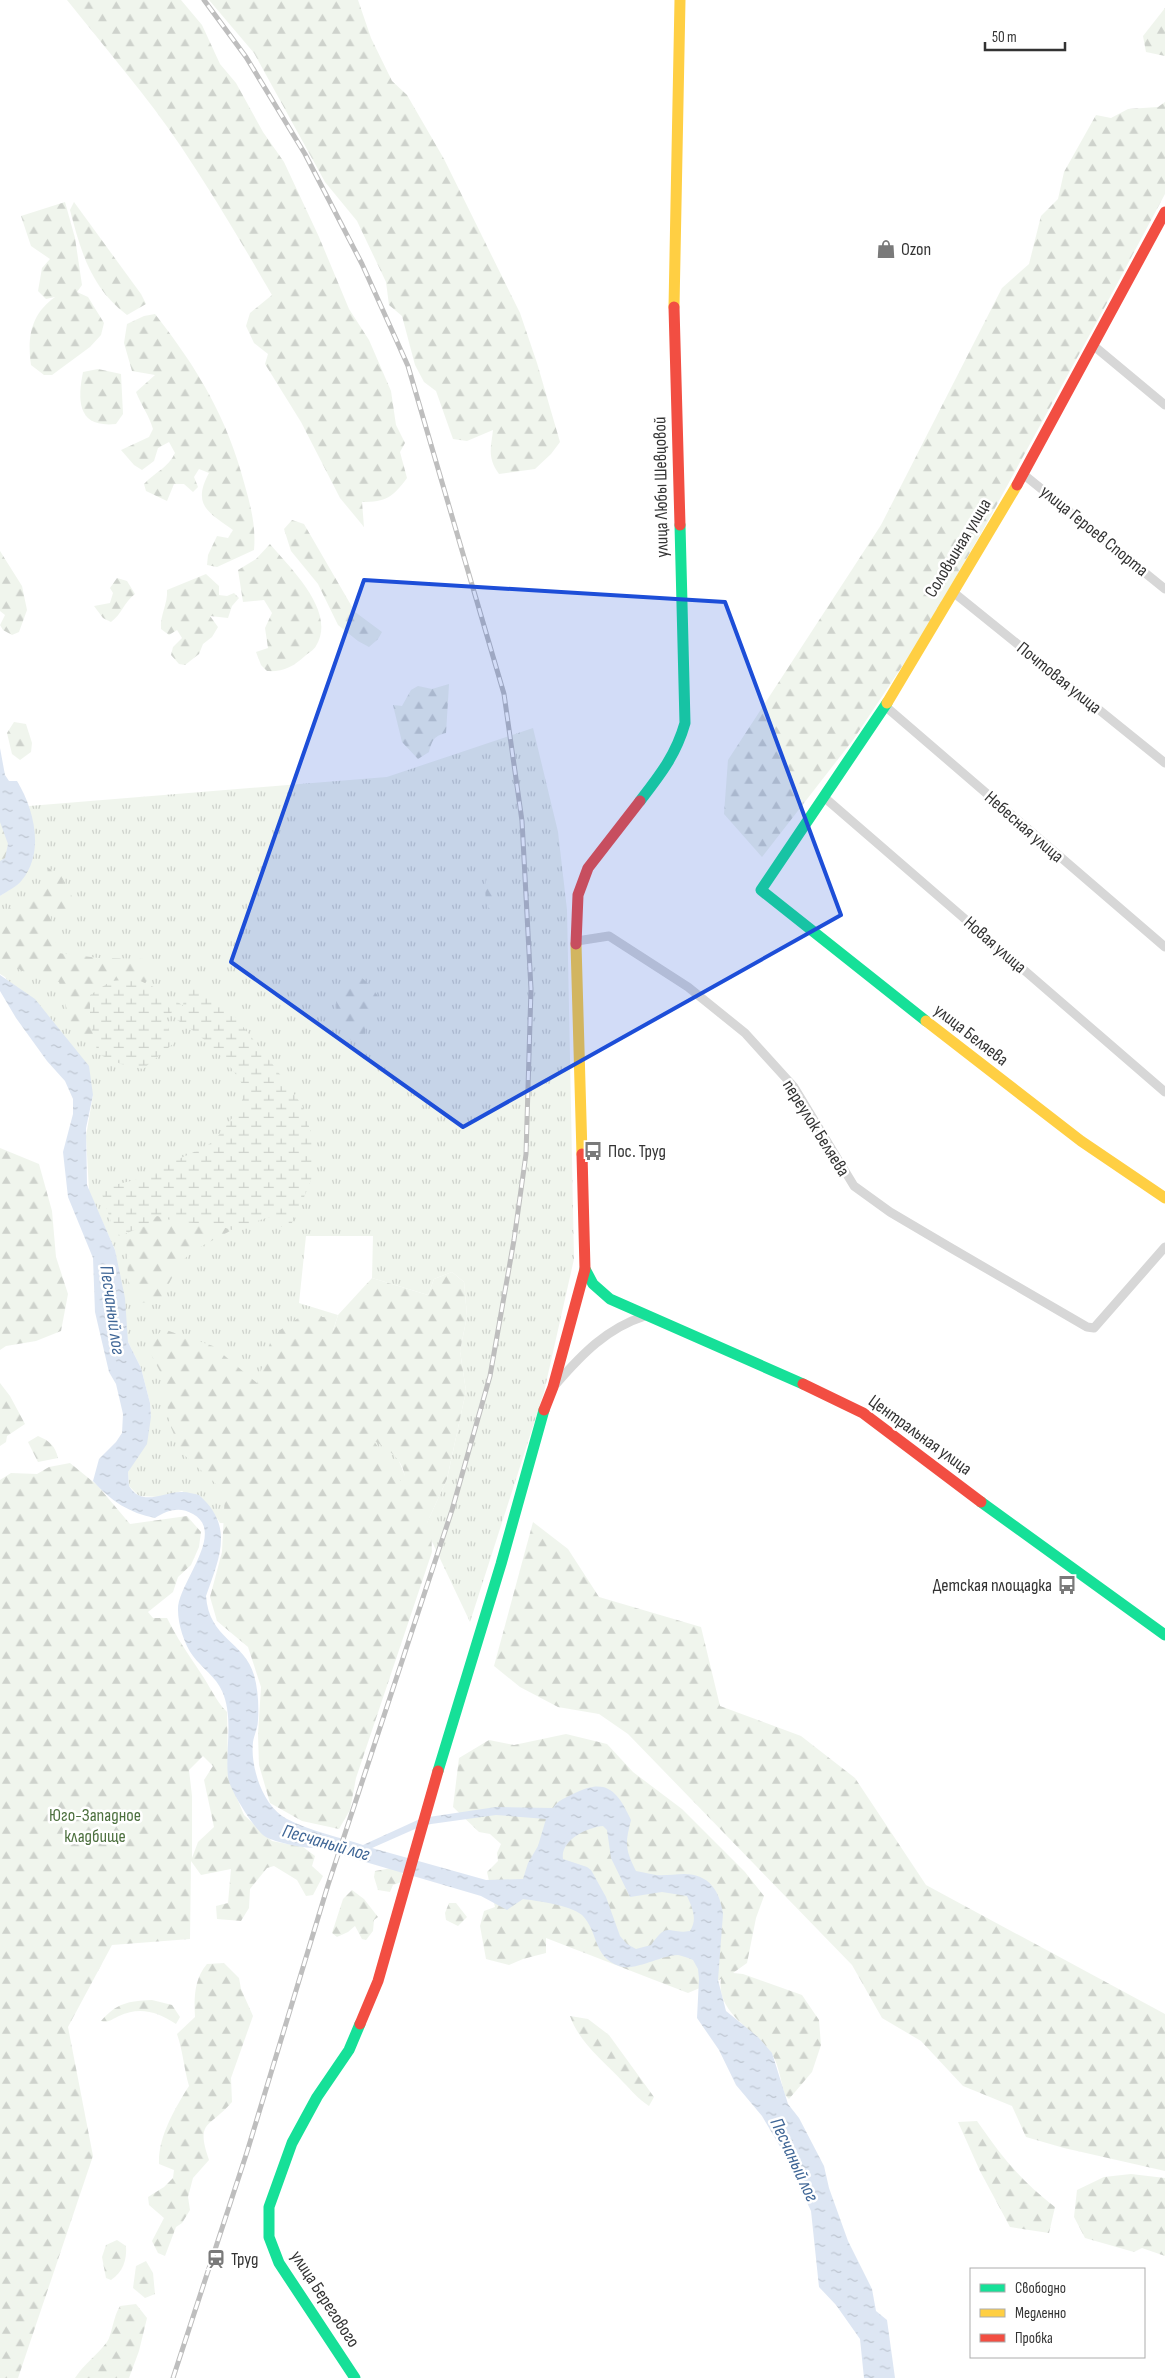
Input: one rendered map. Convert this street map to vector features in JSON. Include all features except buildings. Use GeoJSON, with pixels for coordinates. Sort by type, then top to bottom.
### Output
{"type":"FeatureCollection","features":[{"type":"Feature","properties":{"kind":"street","name":"улица Любы Шевцовой"},"geometry":{"type":"LineString","coordinates":[[269,2237],[269,2208],[275,2185],[292,2144],[313,2104],[349,2050],[378,1981],[403,1900],[456,1709],[501,1564],[538,1426],[553,1386],[585,1269],[577,941],[578,894],[588,868],[666,767],[679,745],[685,723],[674,310],[680,0]]}},
{"type":"Feature","properties":{"kind":"street","name":"Соловьиная улица"},"geometry":{"type":"LineString","coordinates":[[761,890],[825,798],[885,706],[1023,474],[1163,220]]}},
{"type":"Feature","properties":{"kind":"street"},"geometry":{"type":"LineString","coordinates":[[1094,346],[1165,405]]}},
{"type":"Feature","properties":{"kind":"street","name":"улица Героев Спорта"},"geometry":{"type":"LineString","coordinates":[[1023,474],[1165,589]]}},
{"type":"Feature","properties":{"kind":"street","name":"Почтовая улица"},"geometry":{"type":"LineString","coordinates":[[952,592],[1165,763]]}},
{"type":"Feature","properties":{"kind":"street","name":"Небесная улица"},"geometry":{"type":"LineString","coordinates":[[885,706],[1165,947]]}},
{"type":"Feature","properties":{"kind":"street","name":"Новая улица"},"geometry":{"type":"LineString","coordinates":[[825,798],[1165,1092]]}},
{"type":"Feature","properties":{"kind":"street","name":"улица Беляева"},"geometry":{"type":"LineString","coordinates":[[761,890],[1080,1141],[1165,1198]]}},
{"type":"Feature","properties":{"kind":"street","name":"переулок Беляева"},"geometry":{"type":"LineString","coordinates":[[577,941],[609,936],[688,986],[745,1034],[794,1087],[854,1186],[890,1212],[1087,1327],[1094,1328],[1165,1247]]}},
{"type":"Feature","properties":{"kind":"street","name":"Центральная улица"},"geometry":{"type":"LineString","coordinates":[[585,1269],[588,1278],[602,1293],[645,1316],[771,1369],[863,1413],[1006,1521],[1165,1635]]}},
{"type":"Feature","properties":{"kind":"street"},"geometry":{"type":"LineString","coordinates":[[553,1386],[582,1354],[613,1329],[645,1316]]}},
{"type":"Feature","properties":{"kind":"street","name":"улица Берегового"},"geometry":{"type":"LineString","coordinates":[[269,2237],[279,2263],[355,2378]]}},
{"type":"Feature","properties":{"kind":"highlighted area"},"geometry":{"type":"Polygon","coordinates":[[[364,580],[725,602],[841,915],[463,1127],[231,962],[364,580]]]}},
{"type":"Feature","properties":{"kind":"green space"},"geometry":{"type":"Polygon","coordinates":[[[67,0],[181,0],[202,25],[220,64],[236,83],[263,132],[284,162],[319,237],[349,309],[369,340],[391,391],[396,425],[405,443],[400,452],[407,478],[388,497],[377,501],[362,502],[364,527],[340,498],[301,422],[265,364],[268,354],[254,343],[246,326],[250,313],[272,295],[217,202],[169,129],[141,91],[67,0]]]}},
{"type":"Feature","properties":{"kind":"green space"},"geometry":{"type":"Polygon","coordinates":[[[209,0],[358,0],[371,38],[392,81],[407,95],[444,159],[520,313],[560,442],[551,454],[535,469],[499,474],[491,457],[493,430],[467,441],[453,439],[436,391],[424,382],[415,365],[402,316],[389,305],[386,282],[357,221],[325,182],[254,53],[209,0]]]}},
{"type":"Feature","properties":{"kind":"green space"},"geometry":{"type":"Polygon","coordinates":[[[1165,8],[1165,56],[1146,52],[1143,36],[1165,8]]]}},
{"type":"Feature","properties":{"kind":"green space"},"geometry":{"type":"Polygon","coordinates":[[[1165,102],[1165,194],[1101,314],[983,530],[917,644],[853,740],[762,857],[724,814],[728,760],[881,525],[1002,288],[1029,264],[1041,216],[1058,199],[1064,172],[1096,115],[1111,118],[1128,109],[1158,107],[1165,102]]]}},
{"type":"Feature","properties":{"kind":"green space"},"geometry":{"type":"Polygon","coordinates":[[[65,202],[75,238],[82,285],[77,292],[88,297],[104,323],[101,335],[90,347],[52,375],[44,375],[31,365],[30,345],[32,327],[36,319],[55,297],[46,299],[38,291],[42,268],[50,259],[31,246],[21,216],[65,202]]]}},
{"type":"Feature","properties":{"kind":"green space"},"geometry":{"type":"Polygon","coordinates":[[[74,202],[141,294],[146,304],[127,315],[104,293],[89,268],[78,240],[70,210],[74,202]]]}},
{"type":"Feature","properties":{"kind":"green space"},"geometry":{"type":"Polygon","coordinates":[[[155,314],[198,374],[220,416],[238,461],[249,502],[254,525],[254,550],[217,567],[207,565],[208,555],[217,536],[228,538],[233,530],[217,519],[206,508],[203,501],[202,493],[209,473],[199,469],[194,477],[198,487],[193,492],[184,484],[174,484],[167,501],[146,491],[144,484],[165,466],[175,453],[169,442],[158,448],[154,461],[142,470],[134,465],[121,450],[149,437],[153,429],[136,392],[155,375],[132,371],[124,343],[127,324],[144,316],[155,314]]]}},
{"type":"Feature","properties":{"kind":"green space"},"geometry":{"type":"Polygon","coordinates":[[[98,369],[121,374],[123,414],[116,424],[94,422],[83,411],[80,393],[83,372],[98,369]]]}},
{"type":"Feature","properties":{"kind":"green space"},"geometry":{"type":"Polygon","coordinates":[[[292,520],[304,524],[355,612],[382,632],[378,639],[369,647],[338,625],[318,584],[291,551],[284,529],[292,520]]]}},
{"type":"Feature","properties":{"kind":"green space"},"geometry":{"type":"Polygon","coordinates":[[[270,544],[309,592],[321,619],[321,633],[314,649],[301,660],[283,670],[267,671],[261,665],[256,652],[268,648],[265,628],[272,613],[264,600],[243,602],[238,570],[256,559],[270,544]]]}},
{"type":"Feature","properties":{"kind":"green space"},"geometry":{"type":"Polygon","coordinates":[[[0,551],[22,586],[27,610],[19,632],[12,635],[3,630],[0,625],[5,615],[0,611],[0,551]]]}},
{"type":"Feature","properties":{"kind":"green space"},"geometry":{"type":"Polygon","coordinates":[[[206,574],[219,586],[219,595],[227,596],[234,593],[239,598],[232,606],[228,618],[210,616],[218,627],[212,637],[203,644],[199,654],[185,665],[179,664],[171,655],[173,647],[182,638],[177,630],[169,635],[161,629],[167,590],[206,574]]]}},
{"type":"Feature","properties":{"kind":"green space"},"geometry":{"type":"Polygon","coordinates":[[[117,578],[127,581],[135,594],[111,622],[103,618],[94,606],[110,603],[113,593],[110,588],[117,578]]]}},
{"type":"Feature","properties":{"kind":"green space"},"geometry":{"type":"Polygon","coordinates":[[[449,684],[446,733],[436,737],[429,752],[418,759],[402,742],[393,705],[402,706],[411,690],[418,686],[432,689],[449,684]]]}},
{"type":"Feature","properties":{"kind":"green space"},"geometry":{"type":"Polygon","coordinates":[[[14,722],[26,724],[32,743],[31,752],[20,760],[12,754],[7,733],[14,722]]]}},
{"type":"Feature","properties":{"kind":"green space"},"geometry":{"type":"Polygon","coordinates":[[[533,728],[558,832],[567,910],[574,1259],[544,1392],[470,1622],[425,1527],[447,1479],[466,1391],[460,1351],[467,1316],[464,1282],[452,1272],[434,1279],[428,1295],[372,1278],[373,1236],[306,1236],[299,1303],[338,1315],[326,1352],[368,1436],[396,1454],[406,1478],[406,1529],[220,1523],[213,1512],[182,1491],[161,1497],[139,1496],[129,1486],[128,1472],[151,1417],[150,1403],[141,1368],[128,1342],[115,1250],[89,1191],[86,1136],[93,1095],[5,977],[0,974],[0,896],[19,883],[34,846],[29,806],[387,777],[533,728]]]}},
{"type":"Feature","properties":{"kind":"green space"},"geometry":{"type":"Polygon","coordinates":[[[0,787],[12,858],[0,868],[0,787]]]}},
{"type":"Feature","properties":{"kind":"green space"},"geometry":{"type":"Polygon","coordinates":[[[48,868],[61,874],[78,909],[50,913],[58,953],[99,958],[144,959],[152,974],[100,1044],[75,1037],[59,982],[30,975],[0,959],[0,914],[46,886],[48,868]]]}},
{"type":"Feature","properties":{"kind":"green space"},"geometry":{"type":"Polygon","coordinates":[[[488,874],[495,882],[497,891],[490,909],[487,906],[485,894],[488,874]]]}},
{"type":"Feature","properties":{"kind":"green space"},"geometry":{"type":"Polygon","coordinates":[[[362,978],[371,986],[386,1008],[365,1021],[365,1038],[359,1043],[345,1037],[337,1010],[336,999],[362,978]]]}},
{"type":"Feature","properties":{"kind":"green space"},"geometry":{"type":"Polygon","coordinates":[[[136,979],[158,989],[172,1012],[165,1020],[174,1043],[143,1069],[121,1064],[98,1054],[90,1022],[90,995],[111,981],[136,979]]]}},
{"type":"Feature","properties":{"kind":"green space"},"geometry":{"type":"Polygon","coordinates":[[[191,985],[199,987],[225,1004],[302,1105],[312,1136],[312,1178],[290,1226],[282,1227],[276,1220],[269,1217],[232,1230],[213,1224],[177,1222],[157,1216],[145,1226],[119,1236],[112,1225],[101,1191],[110,1186],[151,1176],[170,1163],[205,1147],[215,1140],[240,1108],[245,1089],[232,1069],[216,1050],[197,1033],[177,1020],[173,1009],[174,999],[183,1006],[185,988],[191,985]]]}},
{"type":"Feature","properties":{"kind":"green space"},"geometry":{"type":"Polygon","coordinates":[[[0,1148],[39,1164],[52,1211],[56,1257],[68,1294],[61,1331],[36,1341],[6,1346],[0,1350],[0,1148]]]}},
{"type":"Feature","properties":{"kind":"green space"},"geometry":{"type":"Polygon","coordinates":[[[214,1207],[232,1230],[200,1247],[181,1261],[158,1304],[138,1302],[128,1280],[126,1236],[141,1215],[214,1207]]]}},
{"type":"Feature","properties":{"kind":"green space"},"geometry":{"type":"Polygon","coordinates":[[[452,1272],[464,1282],[467,1316],[460,1351],[466,1391],[447,1479],[427,1523],[431,1529],[432,1552],[356,1778],[350,1810],[339,1829],[302,1821],[270,1803],[259,1765],[258,1734],[261,1687],[248,1647],[217,1621],[210,1597],[222,1552],[225,1492],[182,1453],[170,1425],[163,1377],[147,1347],[163,1329],[213,1346],[257,1383],[270,1343],[280,1330],[303,1315],[332,1318],[333,1331],[338,1315],[372,1278],[428,1295],[434,1279],[452,1272]],[[374,1441],[404,1486],[404,1471],[401,1465],[392,1454],[374,1441]]]}},
{"type":"Feature","properties":{"kind":"green space"},"geometry":{"type":"Polygon","coordinates":[[[0,1383],[10,1396],[25,1424],[7,1436],[6,1442],[0,1446],[0,1383]]]}},
{"type":"Feature","properties":{"kind":"green space"},"geometry":{"type":"Polygon","coordinates":[[[38,1436],[51,1444],[58,1458],[38,1462],[28,1442],[38,1436]]]}},
{"type":"Feature","properties":{"kind":"green space","name":"Юго-Западное кладбище"},"geometry":{"type":"Polygon","coordinates":[[[70,1463],[97,1485],[130,1524],[187,1516],[201,1532],[199,1547],[191,1565],[178,1577],[173,1592],[148,1612],[153,1618],[167,1618],[216,1698],[227,1712],[228,1768],[234,1791],[244,1815],[272,1841],[303,1847],[315,1856],[312,1866],[323,1876],[313,1895],[306,1896],[297,1880],[274,1866],[267,1868],[250,1889],[249,1908],[241,1921],[217,1919],[216,1906],[228,1903],[231,1869],[201,1875],[191,1861],[190,1939],[112,1945],[68,2027],[93,2156],[18,2378],[0,2378],[0,1480],[11,1473],[37,1474],[49,1467],[70,1463]],[[203,1756],[189,1770],[192,1796],[192,1858],[198,1842],[214,1827],[204,1780],[213,1766],[203,1756]]]}},
{"type":"Feature","properties":{"kind":"green space"},"geometry":{"type":"Polygon","coordinates":[[[533,1522],[568,1549],[599,1597],[701,1627],[720,1706],[801,1736],[855,1778],[926,1885],[1165,2014],[1165,2171],[1064,2148],[1026,2137],[1012,2106],[963,2086],[921,2041],[882,2018],[852,1965],[628,1734],[599,1714],[558,1707],[520,1687],[494,1666],[533,1522]]]}},
{"type":"Feature","properties":{"kind":"green space"},"geometry":{"type":"Polygon","coordinates":[[[566,1734],[607,1744],[633,1772],[682,1809],[745,1872],[764,1896],[756,1918],[747,1963],[733,1973],[743,1974],[802,1995],[819,2020],[821,2045],[812,2072],[789,2099],[785,2095],[772,2054],[730,2012],[724,2002],[721,1991],[721,1979],[688,1993],[546,1938],[546,1953],[509,1965],[486,1959],[480,1926],[484,1911],[495,1907],[487,1872],[498,1861],[497,1853],[501,1844],[490,1834],[479,1832],[453,1807],[459,1758],[489,1740],[514,1745],[566,1734]]]}},
{"type":"Feature","properties":{"kind":"green space"},"geometry":{"type":"Polygon","coordinates":[[[392,1868],[400,1870],[405,1878],[393,1885],[390,1892],[378,1890],[374,1877],[375,1871],[392,1868]]]}},
{"type":"Feature","properties":{"kind":"green space"},"geometry":{"type":"Polygon","coordinates":[[[352,1890],[364,1899],[378,1917],[374,1920],[373,1931],[366,1940],[362,1939],[355,1926],[337,1937],[332,1933],[343,1899],[352,1890]]]}},
{"type":"Feature","properties":{"kind":"green space"},"geometry":{"type":"Polygon","coordinates":[[[449,1903],[456,1903],[467,1917],[458,1926],[446,1920],[445,1913],[449,1903]]]}},
{"type":"Feature","properties":{"kind":"green space"},"geometry":{"type":"Polygon","coordinates":[[[224,1963],[239,1978],[241,1989],[253,2016],[231,2078],[232,2102],[211,2121],[204,2131],[205,2147],[209,2160],[193,2178],[188,2197],[190,2210],[182,2223],[176,2227],[165,2256],[158,2253],[152,2241],[164,2218],[149,2205],[148,2197],[164,2187],[173,2178],[174,2170],[159,2164],[159,2154],[164,2133],[189,2086],[177,2034],[195,2017],[197,1982],[203,1970],[207,1964],[224,1963]]]}},
{"type":"Feature","properties":{"kind":"green space"},"geometry":{"type":"Polygon","coordinates":[[[152,2000],[172,2005],[180,2017],[176,2024],[162,2016],[142,2011],[134,2011],[108,2021],[101,2021],[112,2010],[124,2004],[152,2000]]]}},
{"type":"Feature","properties":{"kind":"green space"},"geometry":{"type":"Polygon","coordinates":[[[570,2016],[588,2019],[609,2035],[654,2097],[649,2106],[635,2095],[593,2051],[574,2026],[570,2016]]]}},
{"type":"Feature","properties":{"kind":"green space"},"geometry":{"type":"Polygon","coordinates":[[[977,2121],[1012,2167],[1055,2207],[1049,2233],[1010,2227],[980,2171],[958,2122],[977,2121]]]}},
{"type":"Feature","properties":{"kind":"green space"},"geometry":{"type":"Polygon","coordinates":[[[1131,2174],[1165,2178],[1165,2256],[1142,2248],[1134,2252],[1085,2238],[1074,2217],[1077,2190],[1104,2177],[1131,2174]]]}},
{"type":"Feature","properties":{"kind":"green space"},"geometry":{"type":"Polygon","coordinates":[[[117,2240],[126,2246],[126,2256],[121,2269],[111,2280],[106,2278],[102,2257],[106,2245],[117,2240]]]}},
{"type":"Feature","properties":{"kind":"green space"},"geometry":{"type":"Polygon","coordinates":[[[146,2261],[153,2273],[155,2294],[145,2298],[133,2288],[136,2266],[146,2261]]]}},
{"type":"Feature","properties":{"kind":"green space"},"geometry":{"type":"Polygon","coordinates":[[[136,2304],[147,2318],[139,2351],[129,2378],[75,2378],[107,2342],[120,2306],[136,2304]]]}},
{"type":"Feature","properties":{"kind":"water"},"geometry":{"type":"Polygon","coordinates":[[[0,748],[5,775],[9,781],[17,781],[28,804],[32,817],[35,844],[29,869],[22,880],[15,887],[0,896],[0,861],[5,858],[8,844],[0,822],[0,748]]]}},
{"type":"Feature","properties":{"kind":"water","name":"Песчаный лог"},"geometry":{"type":"Polygon","coordinates":[[[0,975],[35,999],[89,1066],[93,1095],[86,1128],[87,1185],[115,1250],[125,1298],[128,1342],[141,1368],[150,1403],[151,1417],[147,1444],[128,1472],[129,1486],[135,1493],[147,1497],[176,1492],[199,1495],[210,1507],[217,1519],[221,1543],[219,1556],[206,1596],[214,1622],[243,1655],[254,1675],[258,1715],[253,1742],[254,1763],[256,1774],[265,1796],[271,1805],[287,1819],[363,1845],[422,1818],[496,1807],[553,1808],[566,1797],[586,1788],[603,1787],[616,1795],[631,1820],[627,1846],[636,1871],[653,1875],[693,1875],[707,1881],[716,1891],[723,1914],[718,1980],[726,2011],[758,2037],[772,2053],[788,2104],[799,2118],[824,2166],[829,2188],[848,2241],[872,2289],[876,2311],[887,2320],[895,2378],[864,2378],[860,2339],[836,2305],[819,2287],[811,2211],[782,2150],[762,2116],[736,2085],[719,2050],[697,2018],[699,1979],[698,1969],[693,1960],[678,1955],[632,1967],[619,1966],[610,1962],[604,1956],[582,1915],[570,1909],[523,1899],[507,1910],[481,1896],[318,1848],[298,1846],[273,1840],[263,1835],[242,1808],[228,1777],[228,1712],[226,1701],[216,1681],[190,1651],[184,1640],[179,1621],[180,1599],[203,1546],[205,1533],[202,1523],[193,1514],[183,1510],[169,1511],[155,1518],[137,1513],[107,1495],[93,1481],[99,1459],[122,1433],[123,1414],[116,1384],[109,1372],[95,1312],[93,1258],[68,1197],[63,1152],[73,1114],[73,1099],[65,1081],[47,1061],[16,1018],[0,991],[0,975]],[[496,1815],[424,1825],[372,1848],[486,1880],[523,1879],[528,1863],[538,1846],[546,1819],[496,1815]],[[603,1826],[590,1829],[570,1840],[563,1852],[563,1859],[591,1870],[606,1897],[620,1936],[627,1944],[636,1949],[651,1945],[665,1931],[690,1931],[694,1918],[687,1896],[662,1892],[630,1897],[611,1858],[607,1830],[603,1826]]]}},
{"type":"Feature","properties":{"kind":"railway"},"geometry":{"type":"LineString","coordinates":[[173,2378],[247,2152],[328,1885],[452,1510],[490,1376],[514,1240],[526,1154],[531,989],[522,821],[504,694],[408,366],[362,264],[305,154],[246,57],[204,0]]}},
{"type":"Feature","properties":{"kind":"traffic: fast"},"geometry":{"type":"LineString","coordinates":[[640,801],[672,755],[685,723],[680,525]]}},
{"type":"Feature","properties":{"kind":"traffic: fast"},"geometry":{"type":"LineString","coordinates":[[887,703],[761,890],[926,1021]]}},
{"type":"Feature","properties":{"kind":"traffic: fast"},"geometry":{"type":"LineString","coordinates":[[585,1269],[593,1284],[610,1299],[803,1384]]}},
{"type":"Feature","properties":{"kind":"traffic: fast"},"geometry":{"type":"LineString","coordinates":[[438,1771],[501,1564],[544,1410]]}},
{"type":"Feature","properties":{"kind":"traffic: fast"},"geometry":{"type":"LineString","coordinates":[[981,1502],[1165,1635]]}},
{"type":"Feature","properties":{"kind":"traffic: fast"},"geometry":{"type":"LineString","coordinates":[[355,2378],[279,2263],[269,2237],[269,2207],[292,2143],[317,2097],[349,2050],[360,2024]]}},
{"type":"Feature","properties":{"kind":"traffic: slow"},"geometry":{"type":"LineString","coordinates":[[674,307],[680,0]]}},
{"type":"Feature","properties":{"kind":"traffic: slow"},"geometry":{"type":"LineString","coordinates":[[887,703],[1017,485]]}},
{"type":"Feature","properties":{"kind":"traffic: slow"},"geometry":{"type":"LineString","coordinates":[[576,944],[582,1154]]}},
{"type":"Feature","properties":{"kind":"traffic: slow"},"geometry":{"type":"LineString","coordinates":[[926,1021],[1081,1141],[1165,1198]]}},
{"type":"Feature","properties":{"kind":"traffic: jam"},"geometry":{"type":"LineString","coordinates":[[1017,485],[1165,212]]}},
{"type":"Feature","properties":{"kind":"traffic: jam"},"geometry":{"type":"LineString","coordinates":[[674,307],[680,525]]}},
{"type":"Feature","properties":{"kind":"traffic: jam"},"geometry":{"type":"LineString","coordinates":[[576,944],[578,895],[588,868],[640,801]]}},
{"type":"Feature","properties":{"kind":"traffic: jam"},"geometry":{"type":"LineString","coordinates":[[544,1410],[553,1387],[585,1269],[582,1154]]}},
{"type":"Feature","properties":{"kind":"traffic: jam"},"geometry":{"type":"LineString","coordinates":[[803,1384],[863,1413],[981,1502]]}},
{"type":"Feature","properties":{"kind":"traffic: jam"},"geometry":{"type":"LineString","coordinates":[[360,2024],[378,1981],[438,1771]]}},
{"type":"Feature","properties":{"kind":"place","name":"Ozon"},"geometry":{"type":"Point","coordinates":[886,249]}},
{"type":"Feature","properties":{"kind":"place","name":"Пос. Труд"},"geometry":{"type":"Point","coordinates":[593,1151]}},
{"type":"Feature","properties":{"kind":"place","name":"Детская площадка"},"geometry":{"type":"Point","coordinates":[1067,1585]}},
{"type":"Feature","properties":{"kind":"place","name":"Труд"},"geometry":{"type":"Point","coordinates":[216,2259]}}]}
